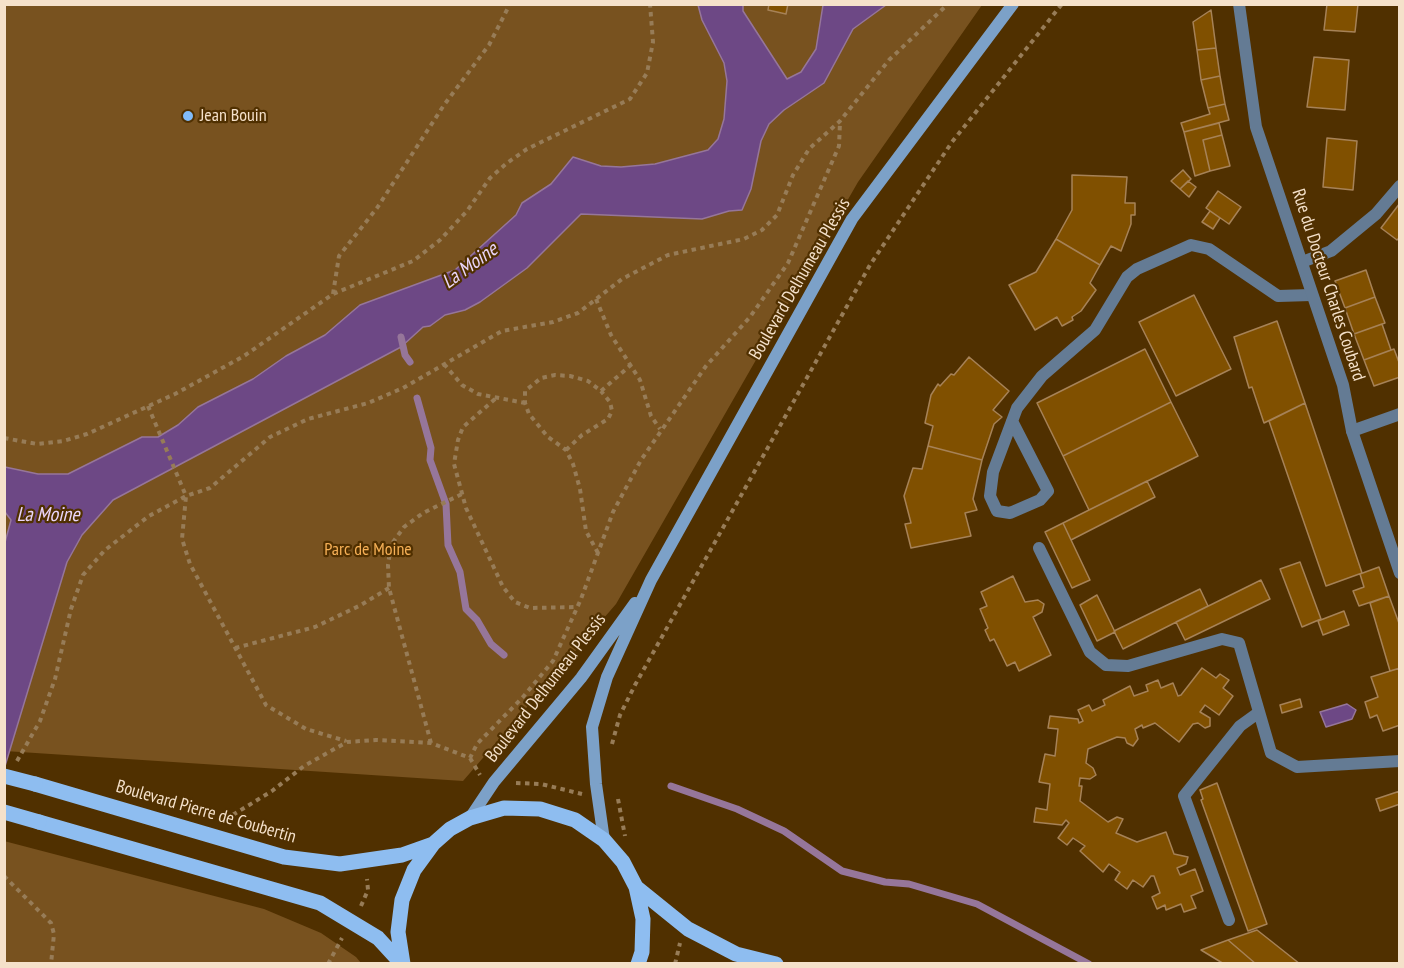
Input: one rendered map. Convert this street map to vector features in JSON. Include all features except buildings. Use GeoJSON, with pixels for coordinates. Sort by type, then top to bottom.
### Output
{"type":"FeatureCollection","features":[{"type":"Feature","properties":{"kind":"main road","name":"Boulevard Delhumeau Plessis"},"geometry":{"type":"LineString","coordinates":[[604,840],[596,784],[592,727],[607,677],[651,580],[852,219],[1012,7]]}},
{"type":"Feature","properties":{"kind":"main road","name":"Boulevard Delhumeau Plessis"},"geometry":{"type":"LineString","coordinates":[[470,818],[494,782],[581,678],[651,580]]}},
{"type":"Feature","properties":{"kind":"main road","name":"Boulevard Pierre de Coubertin"},"geometry":{"type":"LineString","coordinates":[[4,776],[284,857],[340,864],[402,855],[433,844]]}},
{"type":"Feature","properties":{"kind":"main road"},"geometry":{"type":"LineString","coordinates":[[403,963],[398,932],[402,900],[414,870],[433,844],[450,829],[470,818],[504,808],[540,809],[575,820],[604,840],[623,862],[636,887],[644,919],[642,952],[638,963]]}},
{"type":"Feature","properties":{"kind":"main road"},"geometry":{"type":"LineString","coordinates":[[4,812],[320,903],[378,938],[403,963]]}},
{"type":"Feature","properties":{"kind":"main road"},"geometry":{"type":"LineString","coordinates":[[636,887],[688,929],[736,954],[776,963]]}},
{"type":"Feature","properties":{"kind":"street","name":"Rue du Docteur Charles Coubard"},"geometry":{"type":"LineString","coordinates":[[1239,4],[1256,127],[1343,385],[1352,431],[1400,573]]}},
{"type":"Feature","properties":{"kind":"street"},"geometry":{"type":"LineString","coordinates":[[1302,262],[1331,251],[1376,214],[1400,186]]}},
{"type":"Feature","properties":{"kind":"street"},"geometry":{"type":"LineString","coordinates":[[1012,421],[1048,490],[1040,500],[1010,513],[997,511],[990,496],[993,472],[1012,421],[1017,408],[1042,376],[1095,330],[1127,277],[1137,269],[1191,245],[1209,249],[1278,296],[1311,295]]}},
{"type":"Feature","properties":{"kind":"street"},"geometry":{"type":"LineString","coordinates":[[1352,431],[1400,414]]}},
{"type":"Feature","properties":{"kind":"street"},"geometry":{"type":"LineString","coordinates":[[1039,548],[1090,652],[1106,665],[1128,666],[1222,639],[1239,643],[1270,753],[1297,767],[1400,761]]}},
{"type":"Feature","properties":{"kind":"street"},"geometry":{"type":"LineString","coordinates":[[1229,920],[1184,796],[1240,726],[1258,713]]}},
{"type":"Feature","properties":{"kind":"path"},"geometry":{"type":"LineString","coordinates":[[333,294],[339,256],[377,208],[444,105],[489,45],[510,4]]}},
{"type":"Feature","properties":{"kind":"path"},"geometry":{"type":"LineString","coordinates":[[4,438],[37,444],[63,441],[87,434],[148,406],[244,356],[333,294],[413,261],[440,240],[467,211],[490,178],[507,163],[527,149],[630,99],[647,73],[653,42],[650,4]]}},
{"type":"Feature","properties":{"kind":"path"},"geometry":{"type":"LineString","coordinates":[[16,762],[33,736],[44,711],[55,679],[71,609],[83,575],[105,550],[149,516],[186,496],[210,488],[270,437],[308,419],[368,403],[502,331],[553,322],[578,313],[622,279],[668,255],[718,246],[762,230],[777,215],[805,154],[819,137],[840,121],[889,60],[948,4]]}},
{"type":"Feature","properties":{"kind":"path"},"geometry":{"type":"LineString","coordinates":[[612,748],[620,715],[635,685],[870,265],[952,142],[1062,4]]}},
{"type":"Feature","properties":{"kind":"path"},"geometry":{"type":"LineString","coordinates":[[470,758],[477,744],[523,697],[553,661],[578,607],[613,512],[640,460],[706,366],[769,292],[788,263],[839,146],[840,121]]}},
{"type":"Feature","properties":{"kind":"path"},"geometry":{"type":"LineString","coordinates":[[596,299],[611,334],[640,380],[651,416],[660,430]]}},
{"type":"Feature","properties":{"kind":"path"},"geometry":{"type":"LineString","coordinates":[[444,364],[462,385],[478,394],[525,403]]}},
{"type":"Feature","properties":{"kind":"path"},"geometry":{"type":"LineString","coordinates":[[601,391],[632,364]]}},
{"type":"Feature","properties":{"kind":"path"},"geometry":{"type":"LineString","coordinates":[[566,450],[582,435],[608,419],[612,411],[610,402],[588,381],[555,375],[541,378],[525,391],[525,403],[537,426],[566,450],[580,489],[586,531],[598,553]]}},
{"type":"Feature","properties":{"kind":"path"},"geometry":{"type":"LineString","coordinates":[[495,399],[463,427],[458,441],[454,464],[462,494],[502,587],[515,602],[530,608],[578,607]]}},
{"type":"Feature","properties":{"kind":"path"},"geometry":{"type":"LineString","coordinates":[[148,406],[186,496],[182,539],[190,564],[266,705],[284,718],[306,729],[347,742],[376,740],[430,743],[470,758],[476,772],[489,780]]}},
{"type":"Feature","properties":{"kind":"path"},"geometry":{"type":"LineString","coordinates":[[430,743],[389,588],[391,545],[404,527],[462,494]]}},
{"type":"Feature","properties":{"kind":"path"},"geometry":{"type":"LineString","coordinates":[[235,648],[315,627],[362,605],[389,588]]}},
{"type":"Feature","properties":{"kind":"path"},"geometry":{"type":"LineString","coordinates":[[228,822],[231,816],[272,791],[304,766],[347,742]]}},
{"type":"Feature","properties":{"kind":"path"},"geometry":{"type":"LineString","coordinates":[[513,783],[541,784],[587,795]]}},
{"type":"Feature","properties":{"kind":"path"},"geometry":{"type":"LineString","coordinates":[[617,795],[630,846]]}},
{"type":"Feature","properties":{"kind":"path"},"geometry":{"type":"LineString","coordinates":[[4,876],[51,923],[54,934],[51,963]]}},
{"type":"Feature","properties":{"kind":"path"},"geometry":{"type":"LineString","coordinates":[[358,913],[368,890],[367,876]]}},
{"type":"Feature","properties":{"kind":"path"},"geometry":{"type":"LineString","coordinates":[[328,963],[345,933]]}},
{"type":"Feature","properties":{"kind":"green space","name":"Parc de Moine"},"geometry":{"type":"Polygon","coordinates":[[[4,5],[982,5],[858,182],[616,604],[463,781],[5,751],[4,5]]]}},
{"type":"Feature","properties":{"kind":"green space"},"geometry":{"type":"Polygon","coordinates":[[[4,841],[264,909],[321,933],[361,963],[5,963],[4,841]]]}},
{"type":"Feature","properties":{"kind":"water","name":"La Moine"},"geometry":{"type":"Polygon","coordinates":[[[698,5],[743,5],[743,11],[787,79],[801,72],[816,49],[823,5],[886,5],[853,29],[824,83],[784,110],[769,124],[761,141],[751,189],[742,210],[729,211],[702,219],[581,214],[527,268],[480,302],[465,310],[445,315],[430,326],[423,327],[401,347],[113,500],[82,535],[67,562],[5,766],[4,546],[11,520],[5,512],[5,467],[38,474],[68,474],[142,437],[158,437],[178,425],[198,407],[253,379],[286,356],[325,335],[360,305],[455,270],[516,215],[522,203],[551,184],[573,157],[601,166],[621,167],[655,164],[708,150],[718,139],[724,119],[727,81],[724,63],[702,20],[698,5]]]}},
{"type":"Feature","properties":{"kind":"water"},"geometry":{"type":"Polygon","coordinates":[[[1347,704],[1356,710],[1352,719],[1326,727],[1320,712],[1347,704]]]}},
{"type":"Feature","properties":{"kind":"waterway"},"geometry":{"type":"LineString","coordinates":[[401,337],[405,355],[410,362]]}},
{"type":"Feature","properties":{"kind":"waterway"},"geometry":{"type":"LineString","coordinates":[[417,398],[431,448],[430,460],[446,504],[448,545],[460,572],[466,609],[477,620],[491,644],[504,655]]}},
{"type":"Feature","properties":{"kind":"waterway"},"geometry":{"type":"LineString","coordinates":[[671,786],[737,809],[784,831],[842,871],[885,882],[909,884],[977,904],[1089,964]]}},
{"type":"Feature","properties":{"kind":"place","name":"Jean Bouin"},"geometry":{"type":"Point","coordinates":[188,116]}}]}
